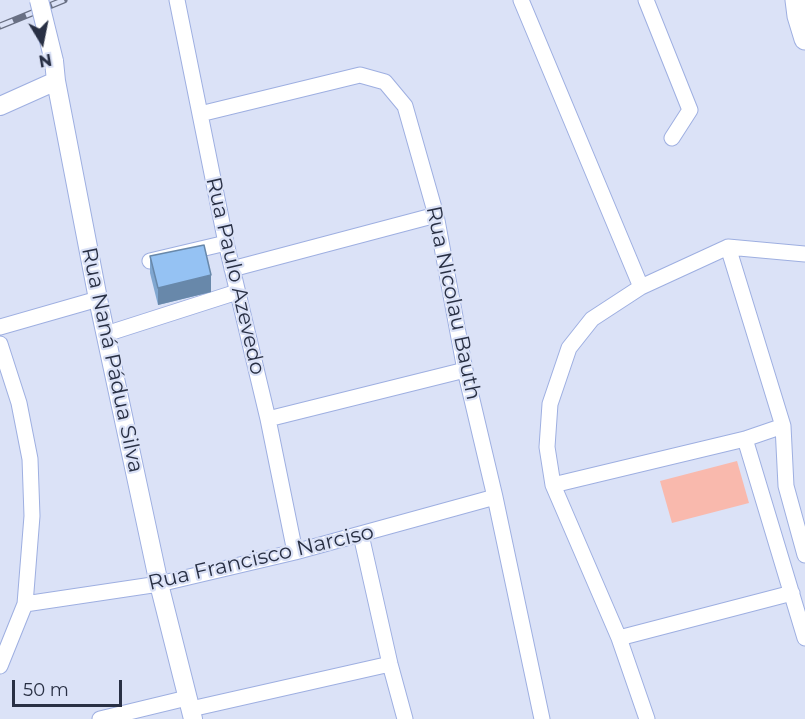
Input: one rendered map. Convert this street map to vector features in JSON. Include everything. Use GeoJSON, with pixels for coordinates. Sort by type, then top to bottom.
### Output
{"type":"FeatureCollection","features":[{"type":"Feature","properties":{"kind":"main road"},"geometry":{"type":"LineString","coordinates":[[796,0],[805,39]]}},
{"type":"Feature","properties":{"kind":"street","name":"Rua Naná Pádua Silva"},"geometry":{"type":"LineString","coordinates":[[39,0],[54,61],[98,299],[159,584],[190,708]]}},
{"type":"Feature","properties":{"kind":"street","name":"Rua Paulo Azevedo"},"geometry":{"type":"LineString","coordinates":[[177,0],[226,243],[268,419],[295,552]]}},
{"type":"Feature","properties":{"kind":"street"},"geometry":{"type":"LineString","coordinates":[[521,0],[641,287]]}},
{"type":"Feature","properties":{"kind":"street"},"geometry":{"type":"LineString","coordinates":[[646,0],[690,110],[672,138]]}},
{"type":"Feature","properties":{"kind":"street","name":"Rua Nicolau Bauth"},"geometry":{"type":"LineString","coordinates":[[200,114],[360,75],[385,82],[405,106],[436,215],[465,370],[495,497],[542,719]]}},
{"type":"Feature","properties":{"kind":"street"},"geometry":{"type":"LineString","coordinates":[[0,106],[56,81]]}},
{"type":"Feature","properties":{"kind":"street"},"geometry":{"type":"LineString","coordinates":[[232,269],[436,215]]}},
{"type":"Feature","properties":{"kind":"street"},"geometry":{"type":"LineString","coordinates":[[150,261],[226,243]]}},
{"type":"Feature","properties":{"kind":"street"},"geometry":{"type":"LineString","coordinates":[[728,247],[783,426],[786,486],[805,555]]}},
{"type":"Feature","properties":{"kind":"street"},"geometry":{"type":"LineString","coordinates":[[647,719],[619,638],[553,485],[547,447],[549,404],[569,348],[592,319],[641,287],[728,247],[805,254]]}},
{"type":"Feature","properties":{"kind":"street"},"geometry":{"type":"LineString","coordinates":[[106,334],[237,292]]}},
{"type":"Feature","properties":{"kind":"street"},"geometry":{"type":"LineString","coordinates":[[0,327],[98,299]]}},
{"type":"Feature","properties":{"kind":"street"},"geometry":{"type":"LineString","coordinates":[[0,344],[19,403],[30,459],[32,516],[25,604],[0,666]]}},
{"type":"Feature","properties":{"kind":"street"},"geometry":{"type":"LineString","coordinates":[[268,419],[465,370]]}},
{"type":"Feature","properties":{"kind":"street"},"geometry":{"type":"LineString","coordinates":[[553,485],[745,439],[783,426]]}},
{"type":"Feature","properties":{"kind":"street"},"geometry":{"type":"LineString","coordinates":[[745,439],[805,638]]}},
{"type":"Feature","properties":{"kind":"street","name":"Rua Francisco Narciso"},"geometry":{"type":"LineString","coordinates":[[25,604],[159,584],[361,535],[495,497]]}},
{"type":"Feature","properties":{"kind":"street"},"geometry":{"type":"LineString","coordinates":[[361,535],[405,719]]}},
{"type":"Feature","properties":{"kind":"street"},"geometry":{"type":"LineString","coordinates":[[619,638],[792,593]]}},
{"type":"Feature","properties":{"kind":"street"},"geometry":{"type":"LineString","coordinates":[[100,719],[190,708],[390,664]]}},
{"type":"Feature","properties":{"kind":"shaded area"},"geometry":{"type":"Polygon","coordinates":[[[737,461],[749,503],[672,523],[660,481],[737,461]]]}},
{"type":"Feature","properties":{"kind":"building"},"geometry":{"type":"Polygon","coordinates":[[[204,245],[211,275],[158,288],[150,256],[204,245]]]}},
{"type":"Feature","properties":{"kind":"railway"},"geometry":{"type":"LineString","coordinates":[[0,26],[64,0]]}}]}
